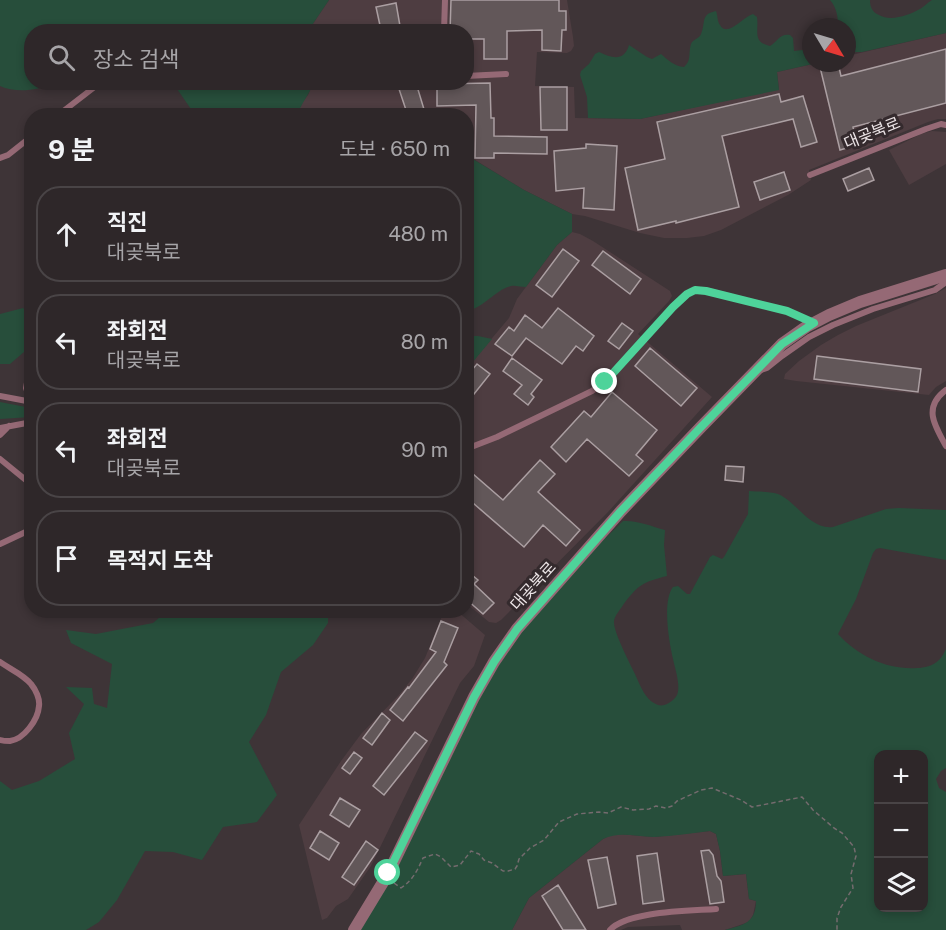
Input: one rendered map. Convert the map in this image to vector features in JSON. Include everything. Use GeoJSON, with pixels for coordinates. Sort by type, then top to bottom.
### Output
{"type":"FeatureCollection","features":[{"type":"Feature","properties":{"kind":"street","name":"대곶북로"},"geometry":{"type":"LineString","coordinates":[[354,930],[388,873],[474,697],[494,662],[517,629],[621,511],[782,344],[829,315],[860,302],[946,275]]}},
{"type":"Feature","properties":{"kind":"lane"},"geometry":{"type":"LineString","coordinates":[[444,24],[445,0]]}},
{"type":"Feature","properties":{"kind":"lane"},"geometry":{"type":"LineString","coordinates":[[474,75],[506,74]]}},
{"type":"Feature","properties":{"kind":"lane"},"geometry":{"type":"LineString","coordinates":[[67,108],[91,90]]}},
{"type":"Feature","properties":{"kind":"lane","name":"대곶북로"},"geometry":{"type":"LineString","coordinates":[[810,175],[926,129],[941,124],[946,125]]}},
{"type":"Feature","properties":{"kind":"lane"},"geometry":{"type":"LineString","coordinates":[[0,158],[8,155],[24,142]]}},
{"type":"Feature","properties":{"kind":"lane"},"geometry":{"type":"LineString","coordinates":[[754,372],[767,368],[820,331],[873,309],[934,290],[946,282]]}},
{"type":"Feature","properties":{"kind":"lane"},"geometry":{"type":"LineString","coordinates":[[474,445],[497,437],[592,391],[605,382],[673,307],[695,290],[787,311],[814,323]]}},
{"type":"Feature","properties":{"kind":"lane"},"geometry":{"type":"LineString","coordinates":[[946,390],[940,394],[932,406],[933,418],[946,446]]}},
{"type":"Feature","properties":{"kind":"lane"},"geometry":{"type":"LineString","coordinates":[[0,396],[24,401]]}},
{"type":"Feature","properties":{"kind":"lane"},"geometry":{"type":"LineString","coordinates":[[0,428],[24,423]]}},
{"type":"Feature","properties":{"kind":"lane"},"geometry":{"type":"LineString","coordinates":[[0,435],[9,426]]}},
{"type":"Feature","properties":{"kind":"lane"},"geometry":{"type":"LineString","coordinates":[[0,459],[24,479]]}},
{"type":"Feature","properties":{"kind":"lane"},"geometry":{"type":"LineString","coordinates":[[0,544],[24,533]]}},
{"type":"Feature","properties":{"kind":"lane"},"geometry":{"type":"LineString","coordinates":[[0,662],[32,684],[38,697],[39,707],[35,720],[25,733],[12,741],[0,740]]}},
{"type":"Feature","properties":{"kind":"lane"},"geometry":{"type":"LineString","coordinates":[[610,930],[626,920],[667,913],[716,909]]}},
{"type":"Feature","properties":{"kind":"path"},"geometry":{"type":"LineString","coordinates":[[388,873],[390,884],[394,882],[401,888],[417,873],[423,858],[435,854],[451,867],[460,865],[471,851],[503,871],[508,871],[515,869],[521,856],[544,840],[559,822],[569,817],[586,812],[608,813],[621,807],[633,810],[656,806],[666,808],[701,790],[712,788],[719,790],[752,807],[802,796],[813,810],[842,833],[854,847],[856,856],[851,874],[853,888],[841,907],[837,918],[837,930]]}},
{"type":"Feature","properties":{"kind":"shaded area"},"geometry":{"type":"Polygon","coordinates":[[[329,0],[567,0],[574,46],[567,53],[537,52],[535,86],[574,87],[575,118],[640,119],[779,89],[777,72],[802,66],[802,72],[856,72],[856,54],[946,33],[946,119],[928,122],[809,170],[811,180],[788,195],[721,230],[704,236],[664,238],[572,214],[524,190],[474,159],[474,108],[299,108],[310,90],[474,90],[474,24],[313,24],[329,0]]]}},
{"type":"Feature","properties":{"kind":"shaded area"},"geometry":{"type":"Polygon","coordinates":[[[932,131],[946,132],[946,164],[909,185],[889,150],[932,131]]]}},
{"type":"Feature","properties":{"kind":"shaded area"},"geometry":{"type":"Polygon","coordinates":[[[572,232],[580,234],[670,291],[672,296],[669,301],[638,334],[712,397],[608,512],[501,620],[496,623],[489,622],[474,610],[474,360],[509,318],[517,299],[557,245],[572,232]]]}},
{"type":"Feature","properties":{"kind":"shaded area"},"geometry":{"type":"Polygon","coordinates":[[[946,288],[946,381],[929,395],[784,379],[785,374],[799,361],[838,335],[946,288]]]}},
{"type":"Feature","properties":{"kind":"shaded area"},"geometry":{"type":"Polygon","coordinates":[[[441,618],[465,618],[485,635],[474,666],[460,683],[371,866],[348,899],[336,906],[327,918],[322,920],[299,825],[361,734],[398,696],[425,658],[441,618]]]}},
{"type":"Feature","properties":{"kind":"shaded area"},"geometry":{"type":"Polygon","coordinates":[[[710,831],[716,834],[723,876],[746,874],[749,899],[756,901],[749,922],[725,930],[682,930],[680,925],[628,927],[621,930],[512,930],[529,898],[610,835],[654,837],[710,831]]]}},
{"type":"Feature","properties":{"kind":"green space"},"geometry":{"type":"Polygon","coordinates":[[[0,0],[329,0],[313,24],[24,24],[24,90],[0,86],[0,0]]]}},
{"type":"Feature","properties":{"kind":"green space"},"geometry":{"type":"Polygon","coordinates":[[[830,0],[870,0],[875,12],[889,18],[911,13],[932,0],[946,0],[946,33],[856,52],[856,18],[837,18],[830,0]]]}},
{"type":"Feature","properties":{"kind":"green space"},"geometry":{"type":"Polygon","coordinates":[[[716,11],[719,23],[727,29],[753,14],[757,17],[759,39],[770,46],[781,37],[790,35],[793,38],[794,51],[802,50],[802,66],[777,72],[779,90],[640,119],[588,118],[587,97],[580,75],[595,54],[599,52],[613,57],[621,56],[629,45],[652,59],[661,54],[674,64],[684,67],[689,59],[691,44],[701,34],[706,17],[716,11]]]}},
{"type":"Feature","properties":{"kind":"green space"},"geometry":{"type":"Polygon","coordinates":[[[178,90],[310,90],[301,108],[190,108],[178,90]]]}},
{"type":"Feature","properties":{"kind":"green space"},"geometry":{"type":"Polygon","coordinates":[[[474,160],[524,190],[572,214],[572,232],[557,245],[526,287],[505,288],[474,308],[474,160]]]}},
{"type":"Feature","properties":{"kind":"green space"},"geometry":{"type":"Polygon","coordinates":[[[24,309],[24,352],[10,364],[0,364],[0,314],[24,309]]]}},
{"type":"Feature","properties":{"kind":"green space"},"geometry":{"type":"Polygon","coordinates":[[[474,336],[492,339],[474,361],[474,336]]]}},
{"type":"Feature","properties":{"kind":"green space"},"geometry":{"type":"Polygon","coordinates":[[[0,402],[24,407],[24,417],[0,419],[0,402]]]}},
{"type":"Feature","properties":{"kind":"green space"},"geometry":{"type":"Polygon","coordinates":[[[749,491],[778,494],[810,520],[825,527],[833,527],[886,509],[946,510],[946,560],[876,549],[856,599],[838,634],[864,655],[895,667],[917,668],[934,664],[946,649],[946,768],[936,779],[939,788],[946,792],[946,930],[725,930],[751,919],[756,901],[749,899],[746,874],[723,876],[716,834],[710,831],[654,837],[622,835],[603,839],[529,898],[512,930],[358,930],[503,649],[582,561],[623,521],[639,522],[665,530],[667,576],[652,580],[637,589],[616,615],[614,626],[644,692],[656,704],[665,705],[676,696],[678,691],[668,632],[667,611],[670,593],[673,587],[678,586],[690,594],[710,557],[713,555],[722,559],[748,514],[749,491]]]}},
{"type":"Feature","properties":{"kind":"green space"},"geometry":{"type":"Polygon","coordinates":[[[159,618],[328,618],[328,623],[313,645],[281,672],[266,715],[249,742],[277,795],[257,822],[223,827],[202,860],[173,852],[145,851],[117,900],[99,922],[86,930],[0,930],[0,781],[12,790],[39,781],[75,759],[69,733],[84,704],[66,687],[92,688],[94,704],[107,708],[112,664],[71,643],[66,630],[96,634],[153,623],[159,618]]]}},
{"type":"Feature","properties":{"kind":"building"},"geometry":{"type":"Polygon","coordinates":[[[451,0],[559,0],[559,11],[566,11],[566,30],[562,30],[561,51],[542,50],[542,30],[507,31],[507,59],[484,59],[484,39],[474,39],[474,24],[450,24],[451,0]]]}},
{"type":"Feature","properties":{"kind":"building"},"geometry":{"type":"Polygon","coordinates":[[[396,3],[400,24],[380,24],[376,7],[396,3]]]}},
{"type":"Feature","properties":{"kind":"building"},"geometry":{"type":"Polygon","coordinates":[[[946,49],[946,103],[853,127],[857,145],[840,150],[821,72],[840,72],[841,76],[946,49]]]}},
{"type":"Feature","properties":{"kind":"building"},"geometry":{"type":"Polygon","coordinates":[[[474,83],[490,83],[494,136],[547,137],[547,154],[494,153],[494,158],[475,158],[476,105],[437,106],[437,90],[474,90],[474,83]]]}},
{"type":"Feature","properties":{"kind":"building"},"geometry":{"type":"Polygon","coordinates":[[[540,87],[567,87],[567,130],[541,130],[540,87]]]}},
{"type":"Feature","properties":{"kind":"building"},"geometry":{"type":"Polygon","coordinates":[[[399,90],[418,90],[424,108],[405,108],[399,90]]]}},
{"type":"Feature","properties":{"kind":"building"},"geometry":{"type":"Polygon","coordinates":[[[779,94],[781,102],[803,96],[817,142],[801,147],[793,119],[722,136],[739,207],[638,230],[625,168],[665,159],[657,122],[779,94]]]}},
{"type":"Feature","properties":{"kind":"building"},"geometry":{"type":"Polygon","coordinates":[[[586,144],[617,146],[614,210],[583,208],[584,188],[556,191],[554,151],[586,148],[586,144]]]}},
{"type":"Feature","properties":{"kind":"building"},"geometry":{"type":"Polygon","coordinates":[[[869,168],[874,180],[848,191],[843,179],[869,168]]]}},
{"type":"Feature","properties":{"kind":"building"},"geometry":{"type":"Polygon","coordinates":[[[784,172],[790,190],[760,200],[754,182],[784,172]]]}},
{"type":"Feature","properties":{"kind":"building"},"geometry":{"type":"Polygon","coordinates":[[[563,249],[579,261],[552,297],[536,285],[563,249]]]}},
{"type":"Feature","properties":{"kind":"building"},"geometry":{"type":"Polygon","coordinates":[[[603,251],[641,279],[630,294],[592,265],[603,251]]]}},
{"type":"Feature","properties":{"kind":"building"},"geometry":{"type":"Polygon","coordinates":[[[558,308],[594,336],[583,351],[576,346],[562,364],[526,338],[512,356],[495,344],[509,327],[514,331],[525,315],[542,328],[558,308]]]}},
{"type":"Feature","properties":{"kind":"building"},"geometry":{"type":"Polygon","coordinates":[[[622,323],[633,331],[619,349],[608,341],[622,323]]]}},
{"type":"Feature","properties":{"kind":"building"},"geometry":{"type":"Polygon","coordinates":[[[650,348],[697,388],[681,406],[635,366],[650,348]]]}},
{"type":"Feature","properties":{"kind":"building"},"geometry":{"type":"Polygon","coordinates":[[[817,356],[921,369],[918,392],[814,379],[817,356]]]}},
{"type":"Feature","properties":{"kind":"building"},"geometry":{"type":"Polygon","coordinates":[[[512,358],[542,380],[531,394],[534,397],[528,405],[514,394],[522,385],[503,371],[512,358]]]}},
{"type":"Feature","properties":{"kind":"building"},"geometry":{"type":"Polygon","coordinates":[[[477,364],[490,374],[474,394],[474,368],[477,364]]]}},
{"type":"Feature","properties":{"kind":"building"},"geometry":{"type":"Polygon","coordinates":[[[612,392],[657,430],[636,455],[643,461],[629,476],[587,439],[566,462],[551,447],[584,411],[591,417],[612,392]]]}},
{"type":"Feature","properties":{"kind":"building"},"geometry":{"type":"Polygon","coordinates":[[[540,460],[555,474],[538,492],[580,530],[566,546],[543,525],[524,547],[474,504],[474,475],[503,500],[540,460]]]}},
{"type":"Feature","properties":{"kind":"building"},"geometry":{"type":"Polygon","coordinates":[[[726,466],[744,467],[743,482],[725,480],[726,466]]]}},
{"type":"Feature","properties":{"kind":"building"},"geometry":{"type":"Polygon","coordinates":[[[474,584],[494,603],[483,614],[474,606],[474,584]]]}},
{"type":"Feature","properties":{"kind":"building"},"geometry":{"type":"Polygon","coordinates":[[[441,621],[458,628],[444,662],[447,665],[403,721],[390,710],[436,652],[430,649],[441,621]]]}},
{"type":"Feature","properties":{"kind":"building"},"geometry":{"type":"Polygon","coordinates":[[[382,713],[390,720],[372,745],[363,738],[382,713]]]}},
{"type":"Feature","properties":{"kind":"building"},"geometry":{"type":"Polygon","coordinates":[[[415,732],[427,741],[384,795],[373,786],[415,732]]]}},
{"type":"Feature","properties":{"kind":"building"},"geometry":{"type":"Polygon","coordinates":[[[354,752],[362,758],[350,774],[342,768],[354,752]]]}},
{"type":"Feature","properties":{"kind":"building"},"geometry":{"type":"Polygon","coordinates":[[[340,798],[360,810],[349,827],[330,815],[340,798]]]}},
{"type":"Feature","properties":{"kind":"building"},"geometry":{"type":"Polygon","coordinates":[[[320,831],[339,843],[329,860],[310,848],[320,831]]]}},
{"type":"Feature","properties":{"kind":"building"},"geometry":{"type":"Polygon","coordinates":[[[366,841],[378,850],[354,885],[342,877],[366,841]]]}},
{"type":"Feature","properties":{"kind":"building"},"geometry":{"type":"Polygon","coordinates":[[[709,850],[713,855],[717,876],[721,881],[724,902],[710,904],[701,851],[709,850]]]}},
{"type":"Feature","properties":{"kind":"building"},"geometry":{"type":"Polygon","coordinates":[[[657,853],[664,901],[643,904],[637,856],[657,853]]]}},
{"type":"Feature","properties":{"kind":"building"},"geometry":{"type":"Polygon","coordinates":[[[607,857],[616,904],[598,908],[588,860],[607,857]]]}},
{"type":"Feature","properties":{"kind":"building"},"geometry":{"type":"Polygon","coordinates":[[[558,885],[586,930],[563,930],[542,896],[558,885]]]}},
{"type":"Feature","properties":{"kind":"route"},"geometry":{"type":"LineString","coordinates":[[388,873],[474,697],[494,662],[517,629],[621,511],[701,427],[782,344],[814,323],[787,311],[695,290],[673,307],[605,382]]}}]}
